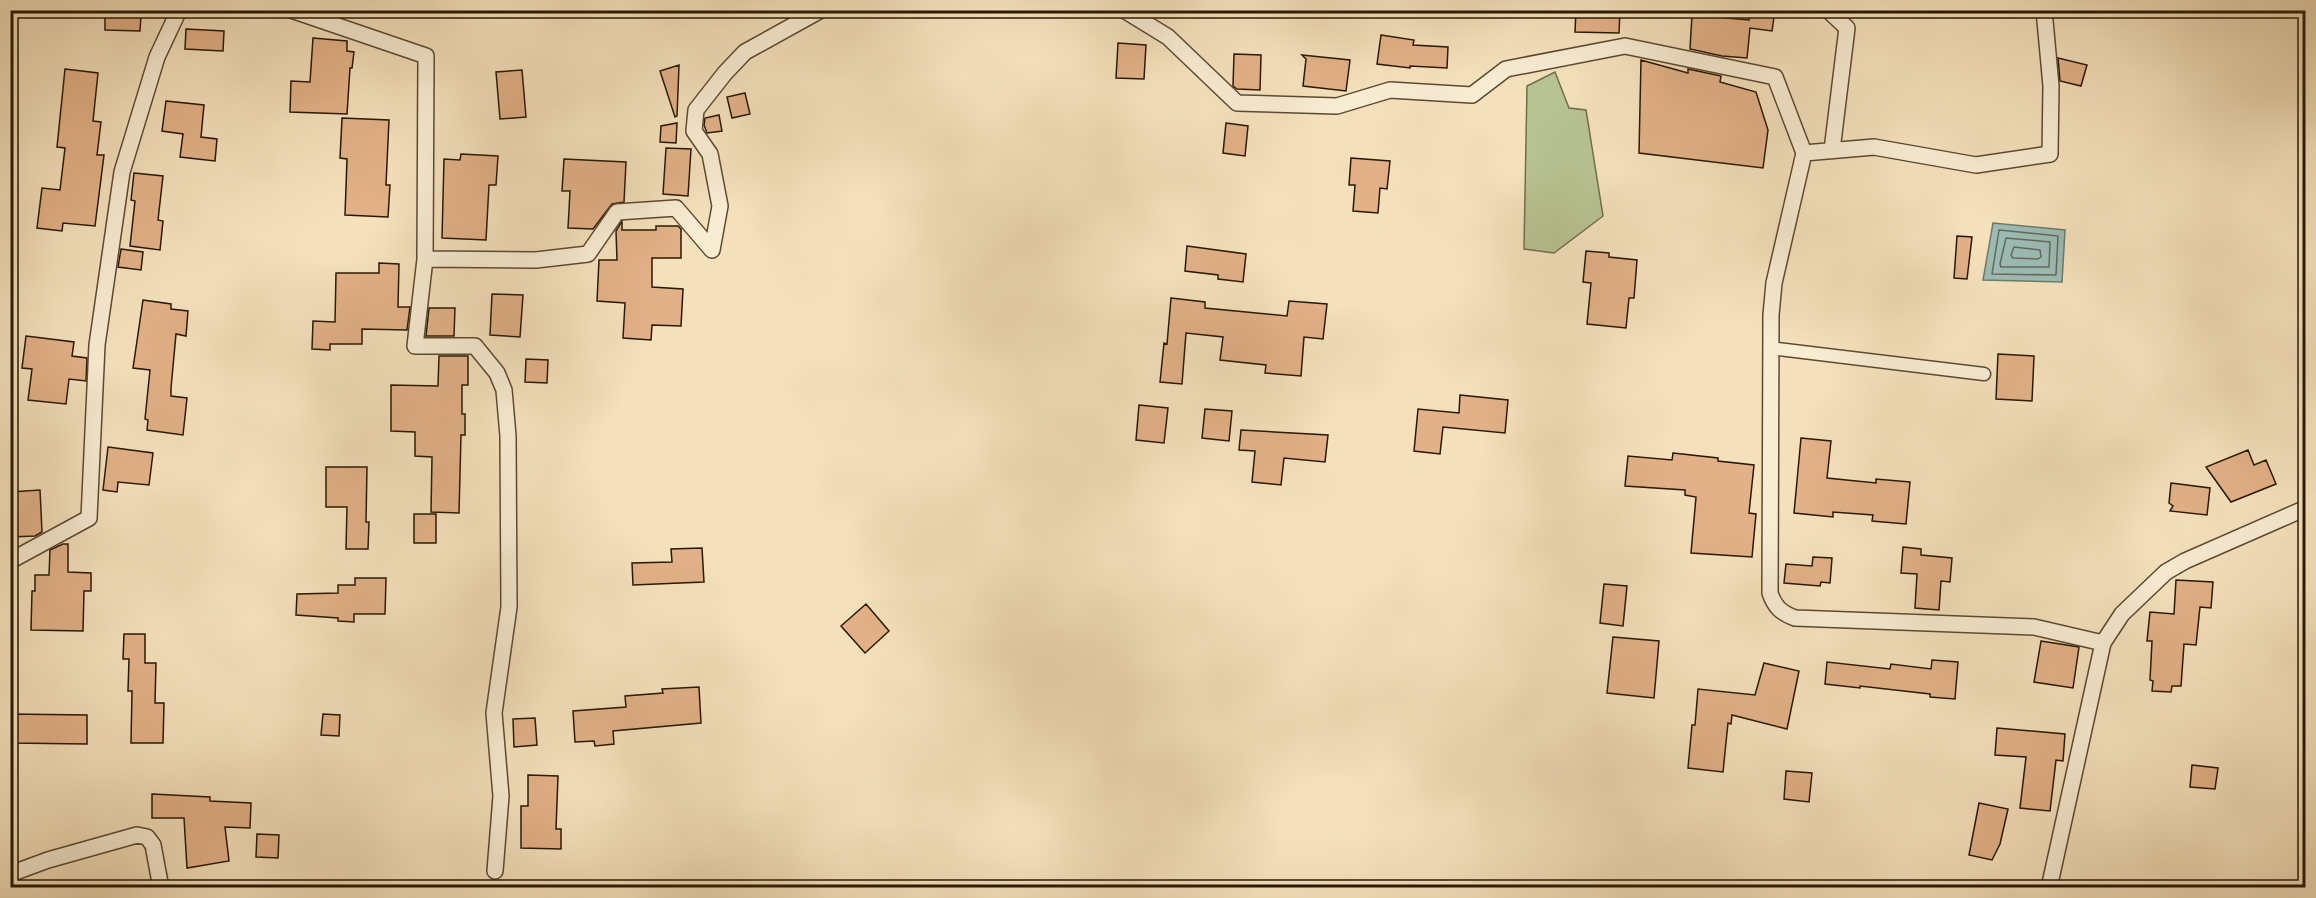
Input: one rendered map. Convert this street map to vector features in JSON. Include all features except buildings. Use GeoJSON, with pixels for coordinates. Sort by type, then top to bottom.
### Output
{"type":"FeatureCollection","features":[{"type":"Feature","properties":{"kind":"street"},"geometry":{"type":"LineString","coordinates":[[10,561],[89,518],[97,345],[122,172],[157,57],[178,10]]}},
{"type":"Feature","properties":{"kind":"street"},"geometry":{"type":"LineString","coordinates":[[291,10],[426,56],[425,259],[415,346],[475,346],[497,373],[504,390],[508,436],[510,608],[494,713],[501,796],[495,871]]}},
{"type":"Feature","properties":{"kind":"street"},"geometry":{"type":"LineString","coordinates":[[425,259],[536,260],[588,254],[617,212],[676,208],[712,250],[720,206],[710,154],[694,131],[696,110],[724,73],[745,52],[821,10]]}},
{"type":"Feature","properties":{"kind":"street"},"geometry":{"type":"LineString","coordinates":[[1124,10],[1168,37],[1237,103],[1337,106],[1390,90],[1472,95],[1506,69],[1625,46],[1775,78],[1804,153],[1774,283],[1770,348],[1769,582],[1774,604],[1784,614],[1796,618],[2034,627],[2103,643]]}},
{"type":"Feature","properties":{"kind":"street"},"geometry":{"type":"LineString","coordinates":[[1828,10],[1847,28],[1832,150]]}},
{"type":"Feature","properties":{"kind":"street"},"geometry":{"type":"LineString","coordinates":[[1804,153],[1874,147],[1976,165],[2050,154],[2051,86],[2044,10]]}},
{"type":"Feature","properties":{"kind":"street"},"geometry":{"type":"LineString","coordinates":[[1770,348],[1984,374]]}},
{"type":"Feature","properties":{"kind":"street"},"geometry":{"type":"LineString","coordinates":[[2049,888],[2103,643],[2122,614],[2166,573],[2185,561],[2306,508]]}},
{"type":"Feature","properties":{"kind":"street"},"geometry":{"type":"LineString","coordinates":[[10,874],[48,860],[137,835],[147,837],[153,845],[161,888]]}},
{"type":"Feature","properties":{"kind":"green space"},"geometry":{"type":"Polygon","coordinates":[[[1555,72],[1569,108],[1586,110],[1603,216],[1554,253],[1524,249],[1527,86],[1555,72]]]}},
{"type":"Feature","properties":{"kind":"water"},"geometry":{"type":"Polygon","coordinates":[[[1993,223],[2065,230],[2062,282],[1983,280],[1993,223]]]}}]}
